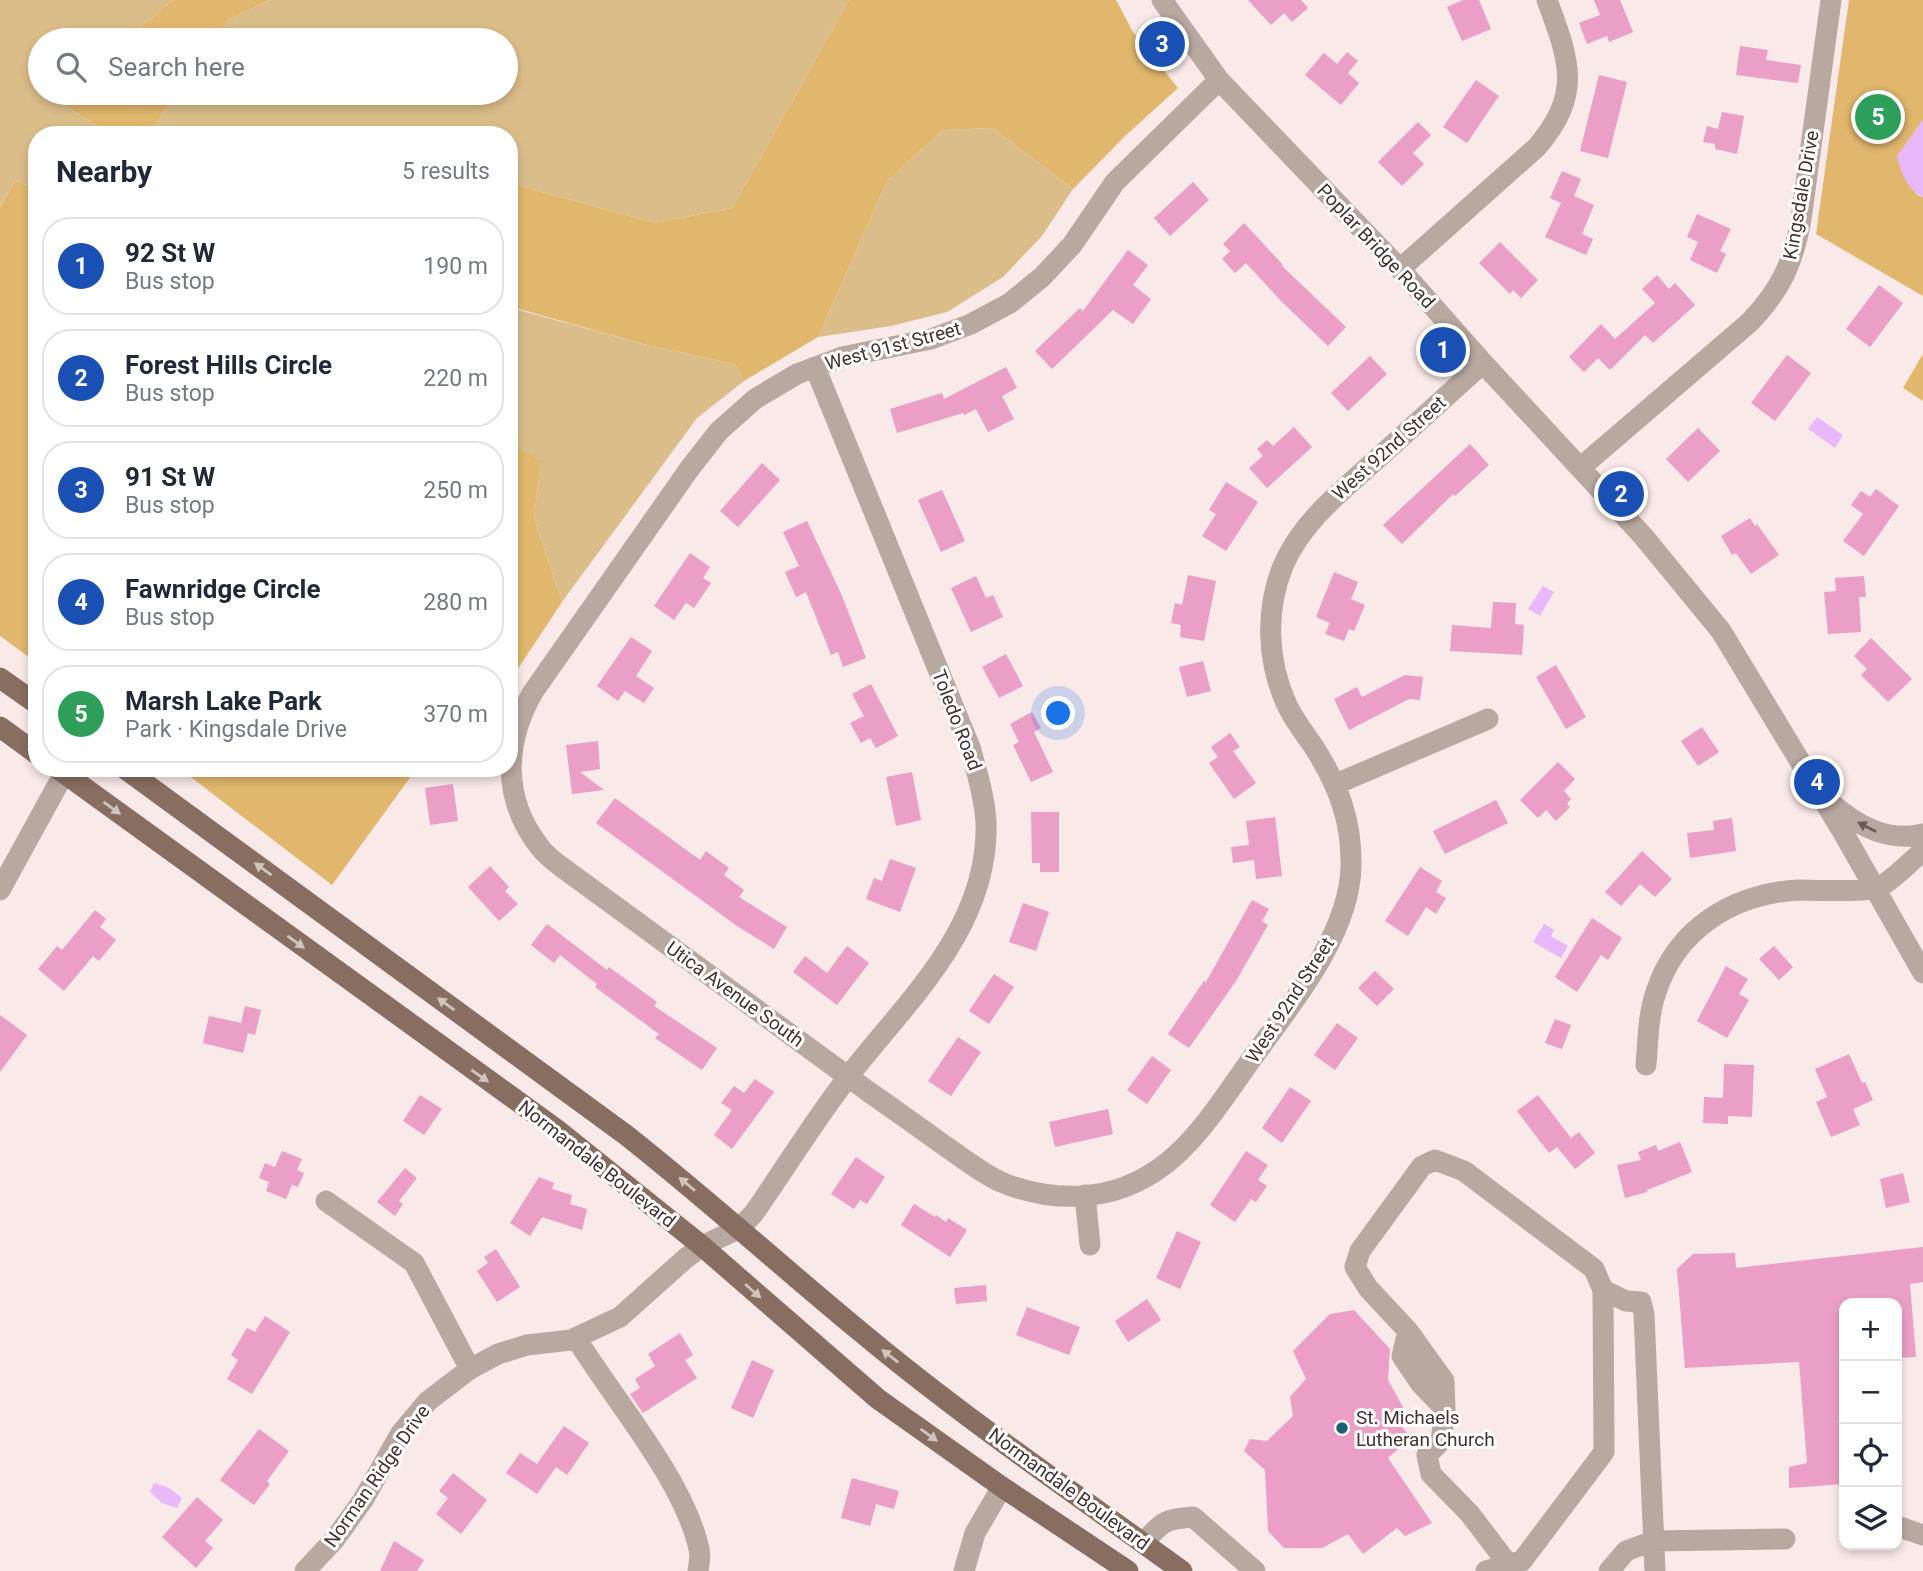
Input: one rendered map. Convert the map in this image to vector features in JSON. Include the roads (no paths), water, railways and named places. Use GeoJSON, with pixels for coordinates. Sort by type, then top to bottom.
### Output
{"type":"FeatureCollection","features":[{"type":"Feature","properties":{"kind":"main road"},"geometry":{"type":"LineString","coordinates":[[0,678],[28,698]]}},
{"type":"Feature","properties":{"kind":"main road"},"geometry":{"type":"LineString","coordinates":[[0,727],[28,747]]}},
{"type":"Feature","properties":{"kind":"main road","name":"Normandale Boulevard"},"geometry":{"type":"LineString","coordinates":[[73,777],[556,1129],[702,1246],[878,1399],[1002,1487],[1128,1571]]}},
{"type":"Feature","properties":{"kind":"main road","name":"Normandale Boulevard"},"geometry":{"type":"LineString","coordinates":[[136,777],[626,1135],[924,1382],[1181,1571]]}},
{"type":"Feature","properties":{"kind":"street","name":"Poplar Bridge Road"},"geometry":{"type":"LineString","coordinates":[[1162,0],[1219,80],[1400,269],[1643,536],[1721,631],[1876,889],[1923,973]]}},
{"type":"Feature","properties":{"kind":"street"},"geometry":{"type":"LineString","coordinates":[[1400,269],[1537,147],[1553,128],[1563,107],[1568,84],[1567,61],[1547,0]]}},
{"type":"Feature","properties":{"kind":"street","name":"Kingsdale Drive"},"geometry":{"type":"LineString","coordinates":[[1580,468],[1750,322],[1769,302],[1785,276],[1796,249],[1801,219],[1831,0]]}},
{"type":"Feature","properties":{"kind":"street","name":"West 91st Street"},"geometry":{"type":"LineString","coordinates":[[533,692],[719,430],[755,399],[797,374],[842,357],[931,339],[971,324],[1010,303],[1042,277],[1072,245],[1122,174],[1219,80]]}},
{"type":"Feature","properties":{"kind":"street","name":"West 92nd Street"},"geometry":{"type":"LineString","coordinates":[[1085,1195],[1095,1195],[1128,1185],[1157,1171],[1184,1150],[1206,1124],[1317,966],[1334,935],[1346,902],[1351,867],[1342,798],[1336,784],[1287,707],[1275,672],[1270,637],[1273,600],[1283,565],[1300,535],[1324,507],[1483,363]]}},
{"type":"Feature","properties":{"kind":"street","name":"Toledo Road"},"geometry":{"type":"LineString","coordinates":[[702,1246],[740,1228],[754,1213],[848,1077],[944,957],[963,926],[976,893],[984,856],[986,821],[971,750],[815,367]]}},
{"type":"Feature","properties":{"kind":"street","name":"Utica Avenue South"},"geometry":{"type":"LineString","coordinates":[[518,722],[533,692]]}},
{"type":"Feature","properties":{"kind":"street"},"geometry":{"type":"LineString","coordinates":[[1336,784],[1488,719]]}},
{"type":"Feature","properties":{"kind":"street"},"geometry":{"type":"LineString","coordinates":[[0,890],[59,777]]}},
{"type":"Feature","properties":{"kind":"street","name":"Utica Avenue South"},"geometry":{"type":"LineString","coordinates":[[512,777],[523,820],[539,848],[563,869],[848,1077],[997,1181],[1029,1192],[1085,1195]]}},
{"type":"Feature","properties":{"kind":"street"},"geometry":{"type":"LineString","coordinates":[[1819,793],[1866,828],[1886,835],[1907,837],[1923,834]]}},
{"type":"Feature","properties":{"kind":"street"},"geometry":{"type":"LineString","coordinates":[[1646,1065],[1649,1021],[1656,992],[1669,963],[1688,937],[1711,917],[1738,901],[1768,892],[1876,889],[1923,851]]}},
{"type":"Feature","properties":{"kind":"street"},"geometry":{"type":"LineString","coordinates":[[1486,1571],[1511,1568],[1522,1561],[1604,1452],[1604,1290],[1594,1269],[1464,1171],[1436,1160],[1422,1166],[1360,1251],[1355,1267],[1368,1288],[1408,1331],[1402,1356],[1421,1384],[1445,1409],[1441,1441],[1427,1454],[1431,1474],[1470,1514],[1511,1568]]}},
{"type":"Feature","properties":{"kind":"street"},"geometry":{"type":"LineString","coordinates":[[1085,1195],[1090,1245]]}},
{"type":"Feature","properties":{"kind":"street"},"geometry":{"type":"LineString","coordinates":[[326,1201],[414,1263],[470,1369]]}},
{"type":"Feature","properties":{"kind":"street","name":"Norman Ridge Drive"},"geometry":{"type":"LineString","coordinates":[[305,1571],[335,1539],[363,1500],[401,1433],[428,1401],[470,1369],[498,1354],[527,1345],[576,1338],[620,1317],[702,1246]]}},
{"type":"Feature","properties":{"kind":"street"},"geometry":{"type":"LineString","coordinates":[[1604,1290],[1626,1301],[1641,1302],[1644,1314],[1655,1571]]}},
{"type":"Feature","properties":{"kind":"street"},"geometry":{"type":"LineString","coordinates":[[576,1338],[660,1464],[690,1518],[700,1553],[698,1571]]}},
{"type":"Feature","properties":{"kind":"street"},"geometry":{"type":"LineString","coordinates":[[964,1571],[975,1533],[1002,1487]]}},
{"type":"Feature","properties":{"kind":"street"},"geometry":{"type":"LineString","coordinates":[[1143,1543],[1170,1518],[1193,1517],[1255,1571]]}},
{"type":"Feature","properties":{"kind":"street"},"geometry":{"type":"LineString","coordinates":[[1902,1528],[1923,1535]]}},
{"type":"Feature","properties":{"kind":"street"},"geometry":{"type":"LineString","coordinates":[[1609,1571],[1626,1551],[1653,1541],[1785,1539]]}},
{"type":"Feature","properties":{"kind":"place","name":"91 St W"},"geometry":{"type":"Point","coordinates":[1162,44]}},
{"type":"Feature","properties":{"kind":"place","name":"Marsh Lake Park"},"geometry":{"type":"Point","coordinates":[1878,117]}},
{"type":"Feature","properties":{"kind":"place","name":"92 St W"},"geometry":{"type":"Point","coordinates":[1443,350]}},
{"type":"Feature","properties":{"kind":"place","name":"Forest Hills Circle"},"geometry":{"type":"Point","coordinates":[1621,494]}},
{"type":"Feature","properties":{"kind":"place","name":"Fawnridge Circle"},"geometry":{"type":"Point","coordinates":[1817,782]}},
{"type":"Feature","properties":{"kind":"place","name":"St. Michaels Lutheran Church"},"geometry":{"type":"Point","coordinates":[1342,1428]}}]}
